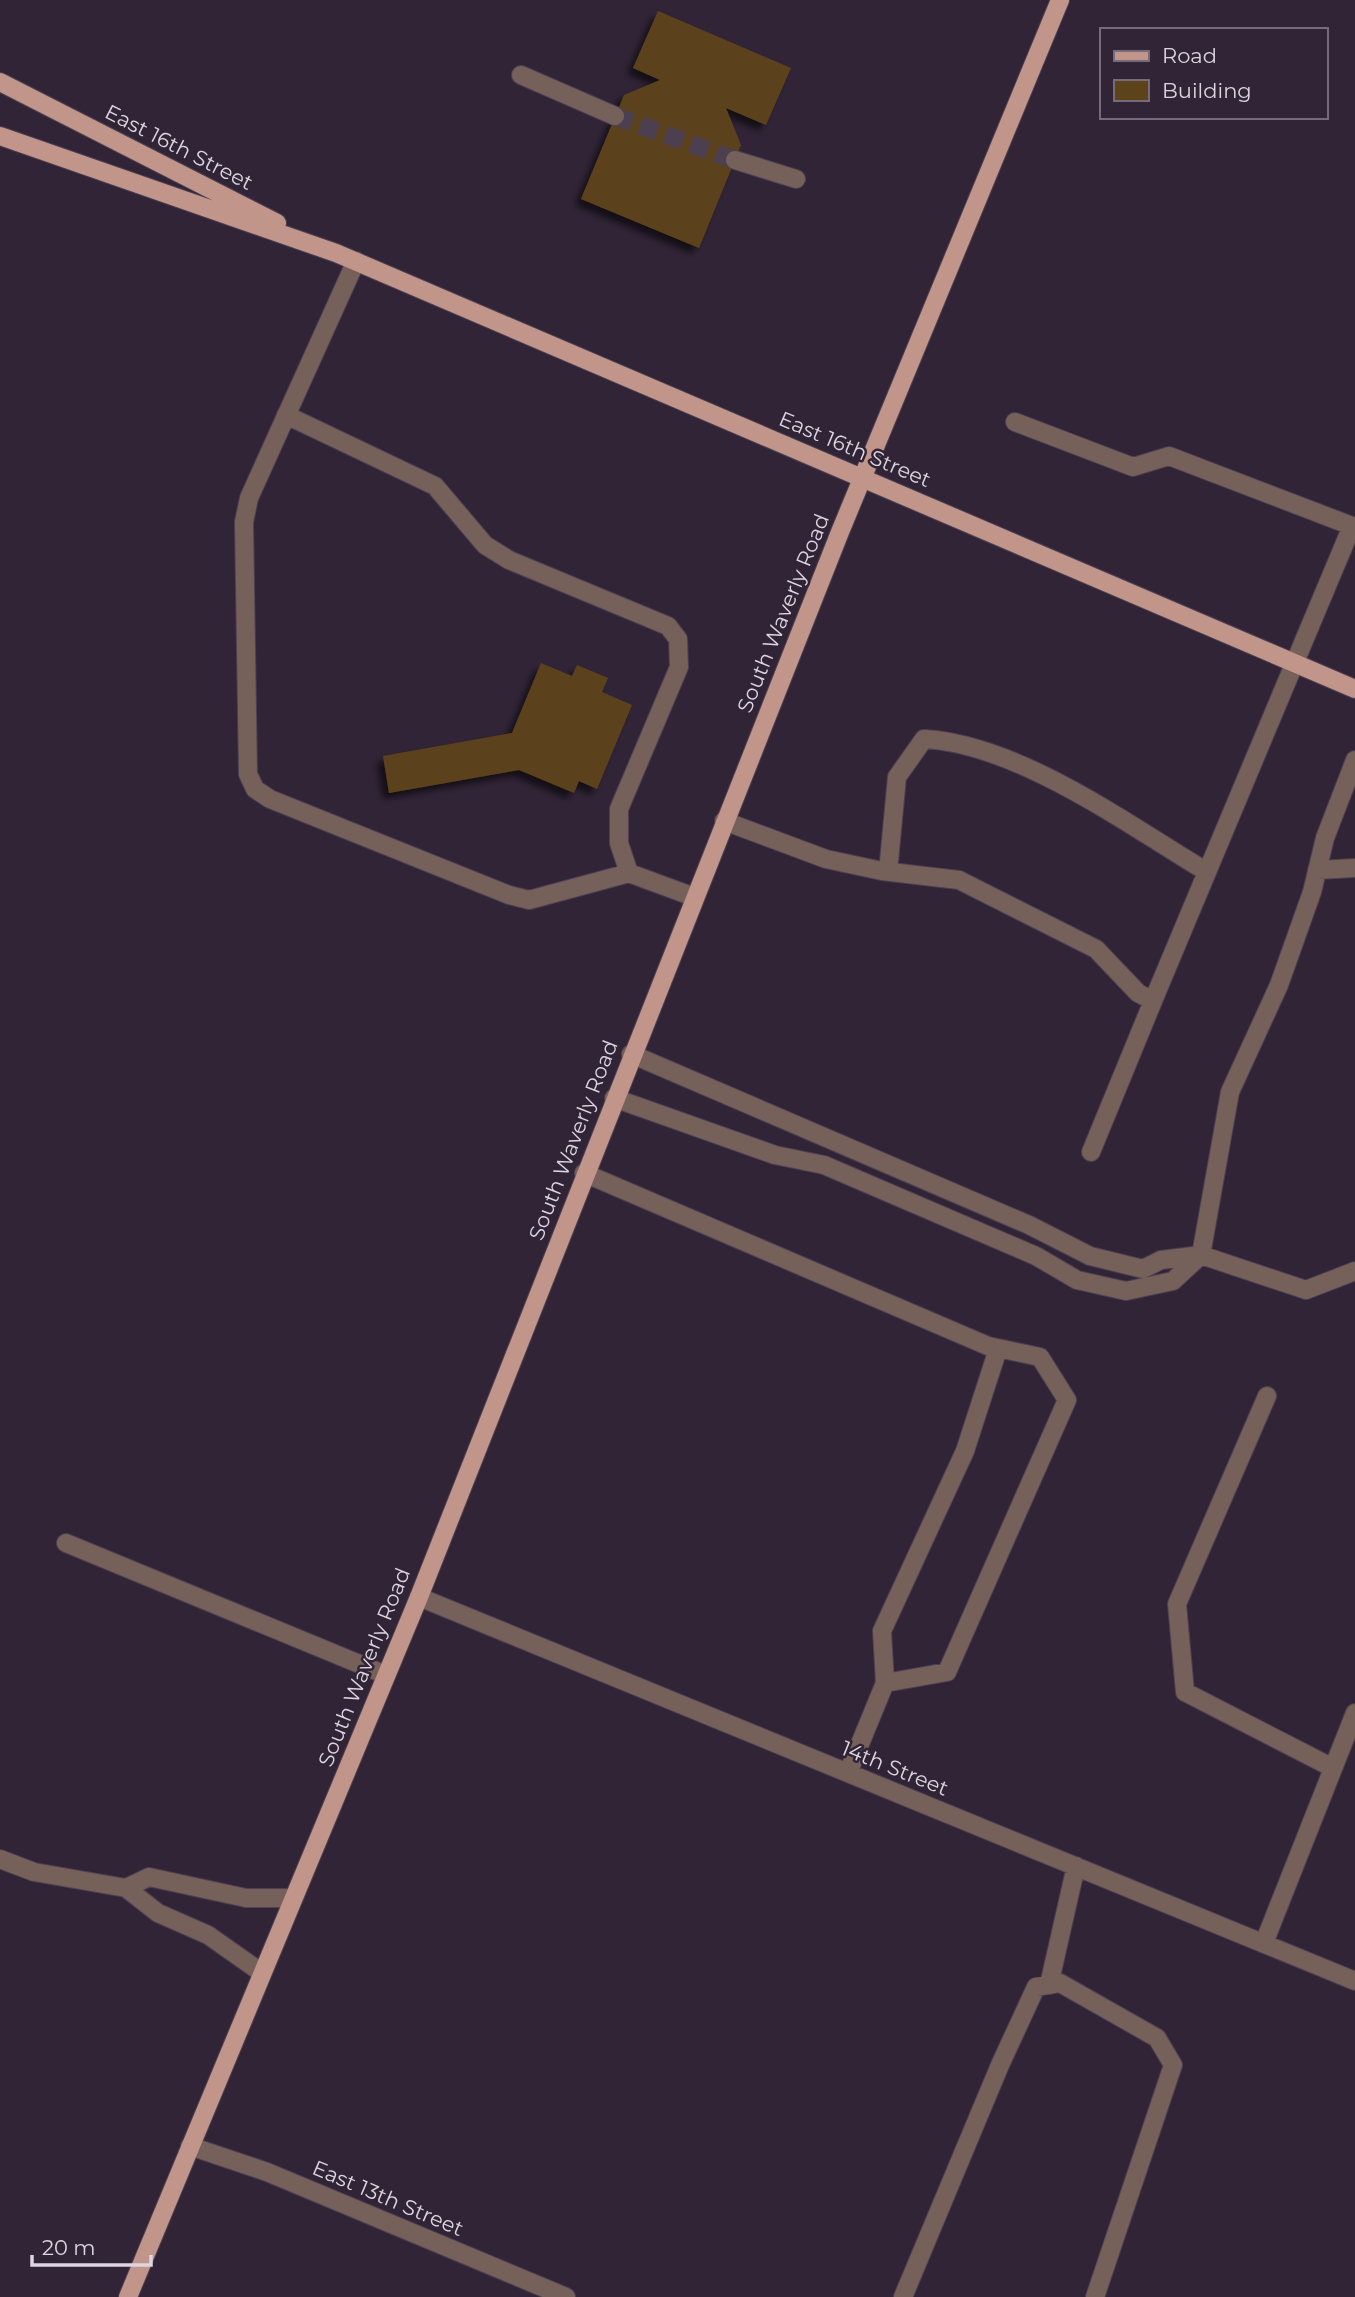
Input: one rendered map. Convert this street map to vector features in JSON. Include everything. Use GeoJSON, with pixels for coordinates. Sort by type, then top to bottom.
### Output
{"type":"FeatureCollection","features":[{"type":"Feature","properties":{"kind":"main road","name":"South Waverly Road"},"geometry":{"type":"LineString","coordinates":[[128,2297],[419,1597],[631,1054],[862,477],[1060,0]]}},
{"type":"Feature","properties":{"kind":"main road","name":"East 16th Street"},"geometry":{"type":"LineString","coordinates":[[0,82],[336,253]]}},
{"type":"Feature","properties":{"kind":"main road","name":"East 16th Street"},"geometry":{"type":"LineString","coordinates":[[0,136],[356,261],[1355,689]]}},
{"type":"Feature","properties":{"kind":"street"},"geometry":{"type":"LineString","coordinates":[[521,75],[615,116]]}},
{"type":"Feature","properties":{"kind":"street"},"geometry":{"type":"LineString","coordinates":[[735,160],[796,179]]}},
{"type":"Feature","properties":{"kind":"street"},"geometry":{"type":"LineString","coordinates":[[356,261],[249,498],[244,522],[248,774],[255,789],[270,799],[509,895],[529,900],[629,873],[694,897]]}},
{"type":"Feature","properties":{"kind":"street"},"geometry":{"type":"LineString","coordinates":[[286,415],[435,486],[485,545],[509,560],[668,626],[678,639],[679,667],[619,809],[619,843],[629,873]]}},
{"type":"Feature","properties":{"kind":"street"},"geometry":{"type":"LineString","coordinates":[[1015,422],[1133,467],[1169,456],[1354,527],[1293,663],[1091,1152]]}},
{"type":"Feature","properties":{"kind":"street"},"geometry":{"type":"LineString","coordinates":[[888,872],[897,777],[925,739],[953,741],[1045,776],[1207,872]]}},
{"type":"Feature","properties":{"kind":"street"},"geometry":{"type":"LineString","coordinates":[[614,1098],[775,1155],[824,1165],[1036,1256],[1077,1280],[1125,1291],[1173,1281],[1201,1255],[1230,1092],[1279,985],[1325,838],[1355,760]]}},
{"type":"Feature","properties":{"kind":"street"},"geometry":{"type":"LineString","coordinates":[[724,821],[826,859],[888,872],[959,880],[1096,949],[1138,993],[1153,1001]]}},
{"type":"Feature","properties":{"kind":"street"},"geometry":{"type":"LineString","coordinates":[[1317,870],[1355,868]]}},
{"type":"Feature","properties":{"kind":"street"},"geometry":{"type":"LineString","coordinates":[[631,1054],[1029,1225],[1090,1256],[1143,1269],[1161,1260],[1201,1255],[1306,1290],[1355,1271]]}},
{"type":"Feature","properties":{"kind":"street"},"geometry":{"type":"LineString","coordinates":[[584,1173],[998,1349],[1040,1357],[1068,1400],[947,1672],[884,1683]]}},
{"type":"Feature","properties":{"kind":"street"},"geometry":{"type":"LineString","coordinates":[[848,1773],[884,1683],[882,1631],[965,1451],[998,1349]]}},
{"type":"Feature","properties":{"kind":"street"},"geometry":{"type":"LineString","coordinates":[[1267,1396],[1177,1604],[1185,1692],[1334,1768]]}},
{"type":"Feature","properties":{"kind":"street"},"geometry":{"type":"LineString","coordinates":[[66,1543],[386,1675]]}},
{"type":"Feature","properties":{"kind":"street","name":"14th Street"},"geometry":{"type":"LineString","coordinates":[[419,1597],[1355,1980]]}},
{"type":"Feature","properties":{"kind":"street"},"geometry":{"type":"LineString","coordinates":[[1264,1943],[1355,1713]]}},
{"type":"Feature","properties":{"kind":"street"},"geometry":{"type":"LineString","coordinates":[[0,1860],[34,1872],[126,1888],[158,1913],[208,1936],[262,1973]]}},
{"type":"Feature","properties":{"kind":"street"},"geometry":{"type":"LineString","coordinates":[[1049,1985],[1076,1866]]}},
{"type":"Feature","properties":{"kind":"street"},"geometry":{"type":"LineString","coordinates":[[126,1888],[149,1877],[246,1898],[293,1898]]}},
{"type":"Feature","properties":{"kind":"street"},"geometry":{"type":"LineString","coordinates":[[903,2297],[1036,1987],[1060,1983],[1157,2038],[1173,2065],[1095,2297]]}},
{"type":"Feature","properties":{"kind":"street","name":"East 13th Street"},"geometry":{"type":"LineString","coordinates":[[190,2146],[267,2172],[566,2297]]}},
{"type":"Feature","properties":{"kind":"building"},"geometry":{"type":"Polygon","coordinates":[[[658,11],[791,68],[766,125],[726,108],[741,145],[699,248],[581,199],[624,95],[660,80],[633,68],[658,11]]]}},
{"type":"Feature","properties":{"kind":"building"},"geometry":{"type":"Polygon","coordinates":[[[541,663],[572,676],[577,665],[608,678],[602,692],[632,705],[597,789],[579,781],[574,793],[519,770],[389,793],[383,756],[512,733],[541,663]]]}},
{"type":"Feature","properties":{"kind":"tunnel"},"geometry":{"type":"LineString","coordinates":[[615,116],[735,160]]}}]}
